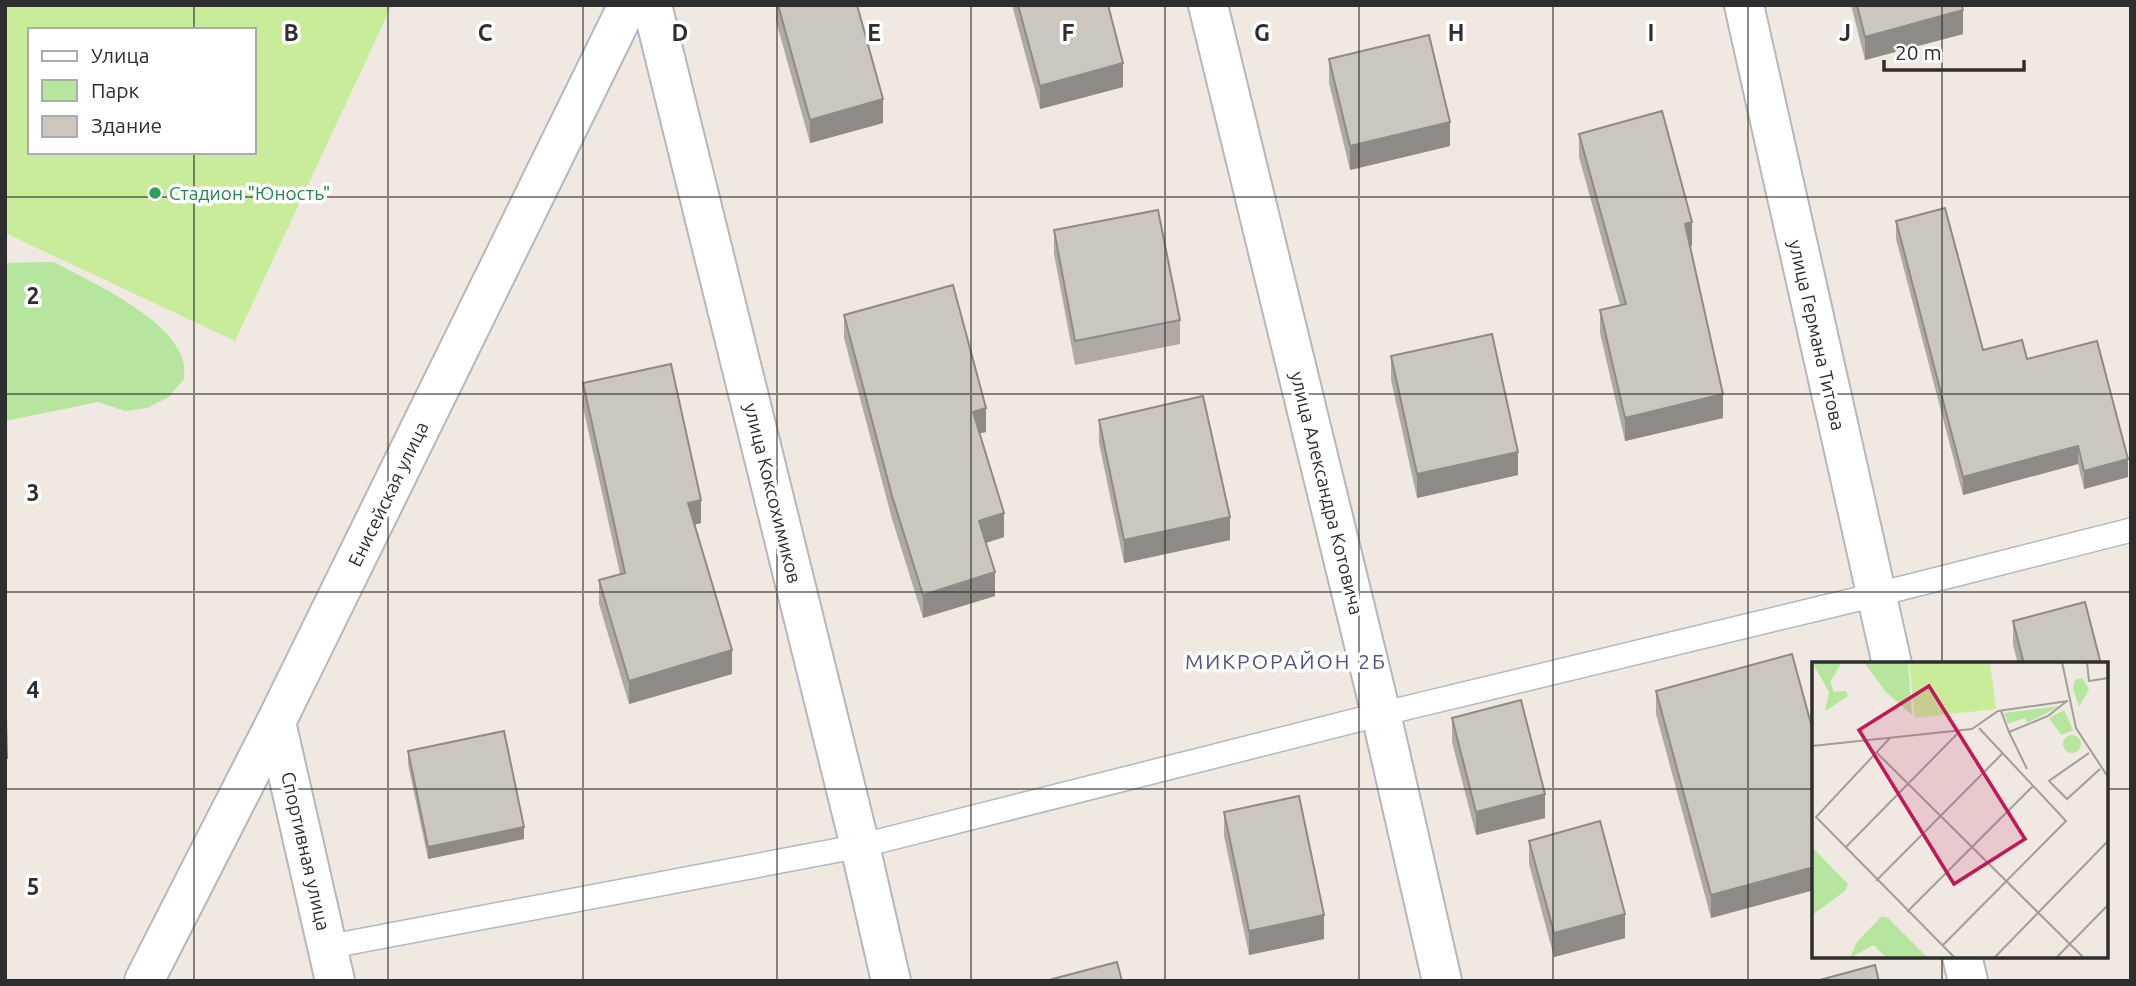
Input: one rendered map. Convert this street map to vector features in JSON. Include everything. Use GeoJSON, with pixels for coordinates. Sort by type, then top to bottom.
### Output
{"type":"FeatureCollection","features":[{"type":"Feature","properties":{"kind":"street","name":"Енисейская улица"},"geometry":{"type":"LineString","coordinates":[[145,981],[276,722],[628,5]]}},
{"type":"Feature","properties":{"kind":"street","name":"улица Коксохимиков"},"geometry":{"type":"LineString","coordinates":[[652,5],[891,981]]}},
{"type":"Feature","properties":{"kind":"street","name":"улица Александра Котовича"},"geometry":{"type":"LineString","coordinates":[[1208,5],[1381,714],[1442,981]]}},
{"type":"Feature","properties":{"kind":"street","name":"улица Германа Титова"},"geometry":{"type":"LineString","coordinates":[[1744,5],[1892,662]]}},
{"type":"Feature","properties":{"kind":"street","name":"Спортивная улица"},"geometry":{"type":"LineString","coordinates":[[276,722],[331,964]]}},
{"type":"Feature","properties":{"kind":"street"},"geometry":{"type":"LineString","coordinates":[[1962,958],[1968,981]]}},
{"type":"Feature","properties":{"kind":"lane"},"geometry":{"type":"LineString","coordinates":[[331,964],[860,846],[1381,714],[1875,595],[2131,530]]}},
{"type":"Feature","properties":{"kind":"green space","name":"Стадион \"Юность\""},"geometry":{"type":"Polygon","coordinates":[[[5,5],[392,5],[235,341],[5,233],[5,5]]]}},
{"type":"Feature","properties":{"kind":"green space"},"geometry":{"type":"Polygon","coordinates":[[[54,262],[127,302],[161,328],[174,343],[183,360],[184,379],[169,397],[147,408],[125,411],[98,402],[5,421],[5,263],[54,262]]]}},
{"type":"Feature","properties":{"kind":"building"},"geometry":{"type":"Polygon","coordinates":[[[778,5],[857,5],[883,99],[810,120],[778,5]]]}},
{"type":"Feature","properties":{"kind":"building"},"geometry":{"type":"Polygon","coordinates":[[[1018,5],[1108,5],[1123,63],[1040,86],[1018,5]]]}},
{"type":"Feature","properties":{"kind":"building"},"geometry":{"type":"Polygon","coordinates":[[[1857,5],[1961,5],[1963,10],[1865,37],[1857,5]]]}},
{"type":"Feature","properties":{"kind":"building"},"geometry":{"type":"Polygon","coordinates":[[[1429,35],[1450,122],[1350,146],[1329,59],[1429,35]]]}},
{"type":"Feature","properties":{"kind":"building"},"geometry":{"type":"Polygon","coordinates":[[[1662,111],[1692,222],[1685,224],[1723,394],[1625,418],[1600,310],[1626,304],[1579,134],[1662,111]]]}},
{"type":"Feature","properties":{"kind":"building"},"geometry":{"type":"Polygon","coordinates":[[[1945,208],[1983,350],[2022,340],[2027,359],[2097,341],[2128,459],[2084,471],[2078,446],[1963,477],[1896,221],[1945,208]]]}},
{"type":"Feature","properties":{"kind":"building"},"geometry":{"type":"Polygon","coordinates":[[[1158,210],[1180,320],[1075,341],[1054,230],[1158,210]]]}},
{"type":"Feature","properties":{"kind":"building"},"geometry":{"type":"Polygon","coordinates":[[[953,285],[986,408],[973,412],[1004,513],[979,521],[995,572],[923,595],[892,496],[844,315],[953,285]]]}},
{"type":"Feature","properties":{"kind":"building"},"geometry":{"type":"Polygon","coordinates":[[[1492,334],[1518,452],[1417,474],[1391,356],[1492,334]]]}},
{"type":"Feature","properties":{"kind":"building"},"geometry":{"type":"Polygon","coordinates":[[[671,364],[701,500],[688,503],[732,650],[629,681],[599,580],[625,573],[583,383],[671,364]]]}},
{"type":"Feature","properties":{"kind":"building"},"geometry":{"type":"Polygon","coordinates":[[[1203,396],[1230,517],[1124,540],[1099,420],[1203,396]]]}},
{"type":"Feature","properties":{"kind":"building"},"geometry":{"type":"Polygon","coordinates":[[[2085,602],[2100,662],[2023,662],[2013,621],[2085,602]]]}},
{"type":"Feature","properties":{"kind":"building"},"geometry":{"type":"Polygon","coordinates":[[[1792,654],[1812,728],[1812,868],[1711,895],[1656,691],[1792,654]]]}},
{"type":"Feature","properties":{"kind":"building"},"geometry":{"type":"Polygon","coordinates":[[[5,679],[7,758],[5,758],[5,679]]]}},
{"type":"Feature","properties":{"kind":"building"},"geometry":{"type":"Polygon","coordinates":[[[1521,700],[1545,794],[1476,812],[1452,718],[1521,700]]]}},
{"type":"Feature","properties":{"kind":"building"},"geometry":{"type":"Polygon","coordinates":[[[504,731],[524,827],[428,847],[408,751],[504,731]]]}},
{"type":"Feature","properties":{"kind":"building"},"geometry":{"type":"Polygon","coordinates":[[[1299,796],[1324,915],[1249,931],[1224,812],[1299,796]]]}},
{"type":"Feature","properties":{"kind":"building"},"geometry":{"type":"Polygon","coordinates":[[[1600,821],[1625,914],[1554,933],[1529,841],[1600,821]]]}},
{"type":"Feature","properties":{"kind":"building"},"geometry":{"type":"Polygon","coordinates":[[[1117,962],[1122,981],[1045,981],[1117,962]]]}},
{"type":"Feature","properties":{"kind":"building"},"geometry":{"type":"Polygon","coordinates":[[[1875,965],[1879,981],[1816,981],[1875,965]]]}},
{"type":"Feature","properties":{"kind":"place","name":"Стадион \"Юность\""},"geometry":{"type":"Point","coordinates":[155,193]}},
{"type":"Feature","properties":{"kind":"district","name":"МИКРОРАЙОН 2Б"},"geometry":{"type":"Point","coordinates":[1286,661]}}]}
